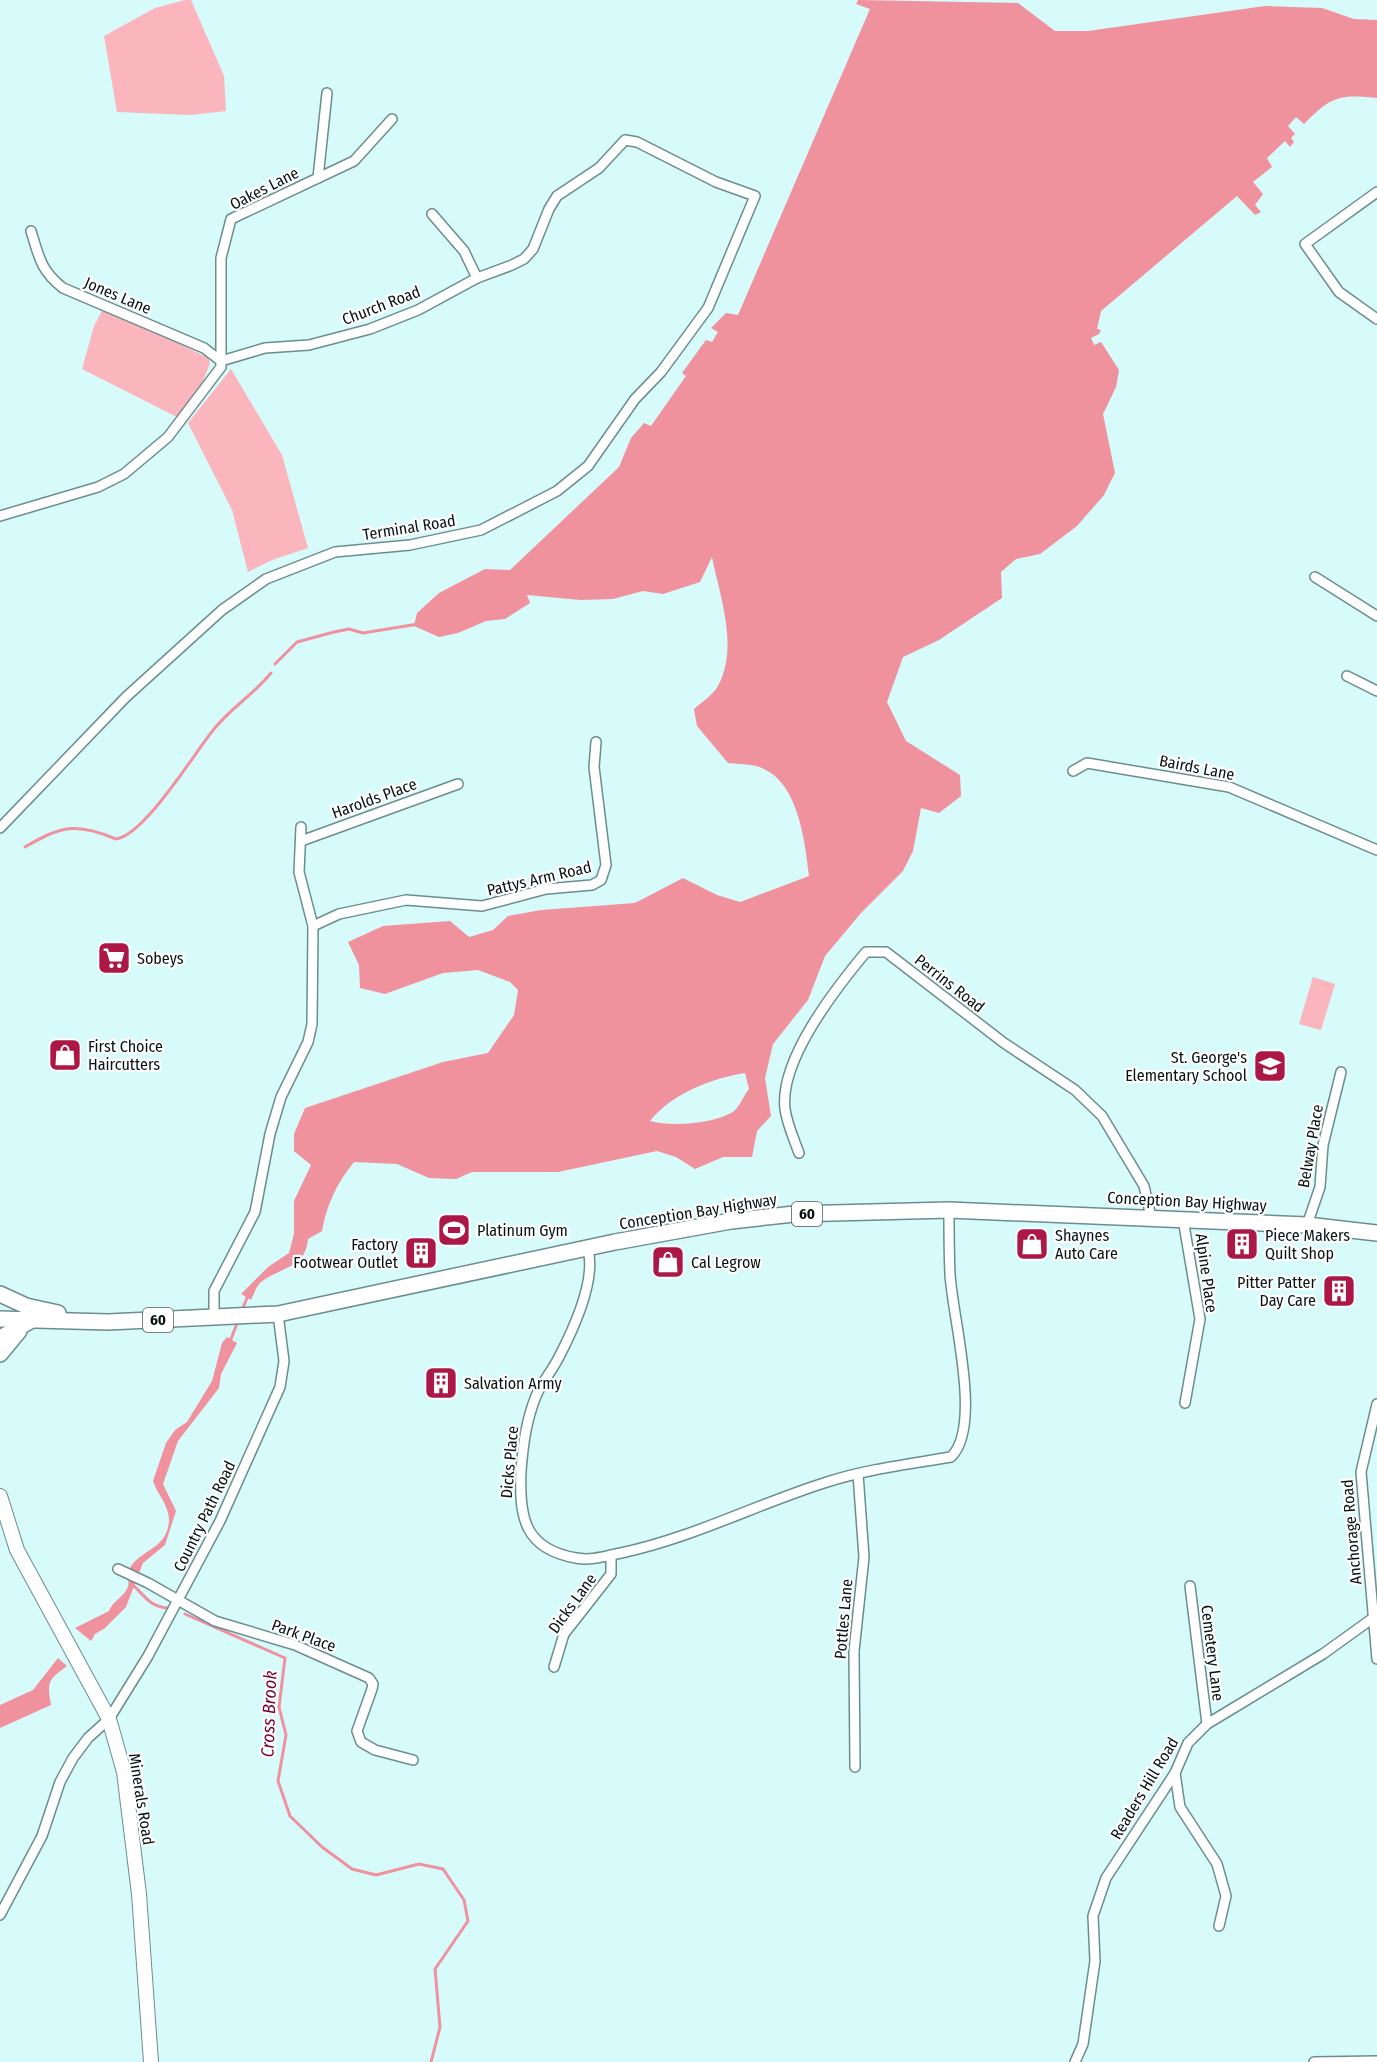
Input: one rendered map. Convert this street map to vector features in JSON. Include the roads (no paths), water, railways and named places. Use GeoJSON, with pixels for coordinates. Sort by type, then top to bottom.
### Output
{"type":"FeatureCollection","features":[{"type":"Feature","properties":{"kind":"main road","name":"Conception Bay Highway"},"geometry":{"type":"LineString","coordinates":[[0,1338],[27,1324],[278,1314],[731,1221],[842,1212],[949,1209],[1307,1225],[1377,1233]]}},
{"type":"Feature","properties":{"kind":"main road"},"geometry":{"type":"LineString","coordinates":[[0,1294],[26,1306],[96,1320]]}},
{"type":"Feature","properties":{"kind":"main road","name":"Conception Bay Highway"},"geometry":{"type":"LineString","coordinates":[[0,1319],[14,1317],[27,1324]]}},
{"type":"Feature","properties":{"kind":"main road"},"geometry":{"type":"LineString","coordinates":[[0,1354],[27,1324]]}},
{"type":"Feature","properties":{"kind":"street"},"geometry":{"type":"LineString","coordinates":[[318,178],[327,93]]}},
{"type":"Feature","properties":{"kind":"street","name":"Oakes Lane"},"geometry":{"type":"LineString","coordinates":[[221,361],[221,258],[231,219],[354,161],[392,119]]}},
{"type":"Feature","properties":{"kind":"street","name":"Church Road"},"geometry":{"type":"LineString","coordinates":[[221,361],[265,348],[309,345],[370,329],[418,310],[477,278],[512,266],[528,255],[557,196],[564,189],[599,168],[625,140],[638,142],[707,178],[755,196]]}},
{"type":"Feature","properties":{"kind":"street"},"geometry":{"type":"LineString","coordinates":[[1377,192],[1305,244],[1339,292],[1377,319]]}},
{"type":"Feature","properties":{"kind":"street","name":"Terminal Road"},"geometry":{"type":"LineString","coordinates":[[0,828],[126,698],[222,610],[266,579],[335,552],[410,545],[481,530],[557,491],[588,466],[634,399],[661,372],[708,308],[755,196]]}},
{"type":"Feature","properties":{"kind":"street"},"geometry":{"type":"LineString","coordinates":[[432,214],[464,251],[477,278]]}},
{"type":"Feature","properties":{"kind":"street","name":"Jones Lane"},"geometry":{"type":"LineString","coordinates":[[31,231],[41,265],[48,277],[63,288],[204,348],[221,361]]}},
{"type":"Feature","properties":{"kind":"street"},"geometry":{"type":"LineString","coordinates":[[0,516],[98,487],[124,474],[168,437],[221,367],[221,361]]}},
{"type":"Feature","properties":{"kind":"street"},"geometry":{"type":"LineString","coordinates":[[1315,577],[1377,616]]}},
{"type":"Feature","properties":{"kind":"street"},"geometry":{"type":"LineString","coordinates":[[1347,676],[1377,690]]}},
{"type":"Feature","properties":{"kind":"street","name":"Pattys Arm Road"},"geometry":{"type":"LineString","coordinates":[[314,926],[339,914],[406,900],[482,906],[546,889],[592,885],[601,880],[606,865],[594,767],[596,742]]}},
{"type":"Feature","properties":{"kind":"street","name":"Bairds Lane"},"geometry":{"type":"LineString","coordinates":[[1073,771],[1087,763],[1229,787],[1377,850]]}},
{"type":"Feature","properties":{"kind":"street","name":"Harolds Place"},"geometry":{"type":"LineString","coordinates":[[301,841],[458,784]]}},
{"type":"Feature","properties":{"kind":"street"},"geometry":{"type":"LineString","coordinates":[[217,1317],[214,1291],[255,1212],[270,1134],[281,1097],[308,1042],[312,1024],[314,926],[299,872],[301,826]]}},
{"type":"Feature","properties":{"kind":"street","name":"Perrins Road"},"geometry":{"type":"LineString","coordinates":[[799,1153],[785,1108],[788,1081],[800,1050],[840,983],[866,952],[886,952],[1004,1043],[1075,1090],[1102,1116],[1144,1186],[1151,1217]]}},
{"type":"Feature","properties":{"kind":"street","name":"Belway Place"},"geometry":{"type":"LineString","coordinates":[[1307,1225],[1320,1187],[1323,1145],[1341,1072]]}},
{"type":"Feature","properties":{"kind":"street","name":"Dicks Place"},"geometry":{"type":"LineString","coordinates":[[588,1250],[590,1269],[579,1311],[558,1358],[537,1395],[528,1420],[523,1442],[520,1505],[526,1526],[532,1536],[554,1551],[582,1559],[640,1549],[700,1530],[804,1489],[858,1474],[951,1457],[959,1449],[963,1433],[964,1387],[950,1275],[949,1209]]}},
{"type":"Feature","properties":{"kind":"street","name":"Alpine Place"},"geometry":{"type":"LineString","coordinates":[[1183,1219],[1200,1319],[1185,1403]]}},
{"type":"Feature","properties":{"kind":"street","name":"Country Path Road"},"geometry":{"type":"LineString","coordinates":[[0,1915],[42,1836],[60,1782],[73,1758],[88,1738],[109,1719],[178,1602],[220,1521],[280,1387],[284,1361],[278,1314]]}},
{"type":"Feature","properties":{"kind":"street","name":"Anchorage Road"},"geometry":{"type":"LineString","coordinates":[[1377,1404],[1360,1472],[1377,1659]]}},
{"type":"Feature","properties":{"kind":"street","name":"Pottles Lane"},"geometry":{"type":"LineString","coordinates":[[855,1767],[854,1651],[864,1557],[858,1474]]}},
{"type":"Feature","properties":{"kind":"street","name":"Minerals Road"},"geometry":{"type":"LineString","coordinates":[[0,1496],[17,1550],[109,1719],[124,1772],[135,1861],[151,2062]]}},
{"type":"Feature","properties":{"kind":"street","name":"Dicks Lane"},"geometry":{"type":"LineString","coordinates":[[554,1667],[564,1634],[610,1574],[611,1555]]}},
{"type":"Feature","properties":{"kind":"street","name":"Park Place"},"geometry":{"type":"LineString","coordinates":[[121,1571],[215,1621],[295,1645],[369,1678],[373,1684],[357,1731],[360,1742],[375,1750],[412,1760]]}},
{"type":"Feature","properties":{"kind":"street","name":"Cemetery Lane"},"geometry":{"type":"LineString","coordinates":[[1190,1586],[1207,1724]]}},
{"type":"Feature","properties":{"kind":"street","name":"Readers Hill Road"},"geometry":{"type":"LineString","coordinates":[[1075,2062],[1083,2044],[1095,1961],[1093,1916],[1106,1878],[1175,1773],[1188,1743],[1207,1724],[1323,1653],[1373,1618]]}},
{"type":"Feature","properties":{"kind":"street"},"geometry":{"type":"LineString","coordinates":[[1175,1773],[1179,1807],[1217,1864],[1226,1896],[1219,1926]]}},
{"type":"Feature","properties":{"kind":"street"},"geometry":{"type":"LineString","coordinates":[[1314,2062],[1377,2061]]}},
{"type":"Feature","properties":{"kind":"waterway"},"geometry":{"type":"LineString","coordinates":[[275,664],[297,642],[349,629],[363,633],[418,624]]}},
{"type":"Feature","properties":{"kind":"waterway"},"geometry":{"type":"LineString","coordinates":[[25,847],[49,834],[69,829],[90,830],[116,839],[128,834],[155,809],[221,721],[271,673]]}},
{"type":"Feature","properties":{"kind":"waterway"},"geometry":{"type":"LineString","coordinates":[[242,1310],[247,1298]]}},
{"type":"Feature","properties":{"kind":"waterway"},"geometry":{"type":"LineString","coordinates":[[231,1339],[238,1321]]}},
{"type":"Feature","properties":{"kind":"waterway","name":"Cross Brook"},"geometry":{"type":"LineString","coordinates":[[133,1585],[151,1603],[167,1608]]}},
{"type":"Feature","properties":{"kind":"waterway","name":"Cross Brook"},"geometry":{"type":"LineString","coordinates":[[185,1614],[285,1658],[279,1707],[286,1735],[278,1781],[290,1816],[322,1847],[352,1869],[376,1875],[419,1864],[443,1869],[464,1900],[468,1921],[435,1969],[440,2027],[431,2062]]}},
{"type":"Feature","properties":{"kind":"place","name":"Sobeys"},"geometry":{"type":"Point","coordinates":[114,958]}},
{"type":"Feature","properties":{"kind":"place","name":"First Choice Haircutters"},"geometry":{"type":"Point","coordinates":[65,1055]}},
{"type":"Feature","properties":{"kind":"place","name":"St. George's Elementary School"},"geometry":{"type":"Point","coordinates":[1270,1066]}},
{"type":"Feature","properties":{"kind":"place","name":"Platinum Gym"},"geometry":{"type":"Point","coordinates":[454,1230]}},
{"type":"Feature","properties":{"kind":"place","name":"Shaynes Auto Care"},"geometry":{"type":"Point","coordinates":[1032,1244]}},
{"type":"Feature","properties":{"kind":"place","name":"Piece Makers Quilt Shop"},"geometry":{"type":"Point","coordinates":[1242,1244]}},
{"type":"Feature","properties":{"kind":"place","name":"Factory Footwear Outlet"},"geometry":{"type":"Point","coordinates":[421,1253]}},
{"type":"Feature","properties":{"kind":"place","name":"Cal Legrow"},"geometry":{"type":"Point","coordinates":[668,1262]}},
{"type":"Feature","properties":{"kind":"place","name":"Pitter Patter Day Care"},"geometry":{"type":"Point","coordinates":[1339,1291]}},
{"type":"Feature","properties":{"kind":"place","name":"Salvation Army"},"geometry":{"type":"Point","coordinates":[441,1383]}}]}
